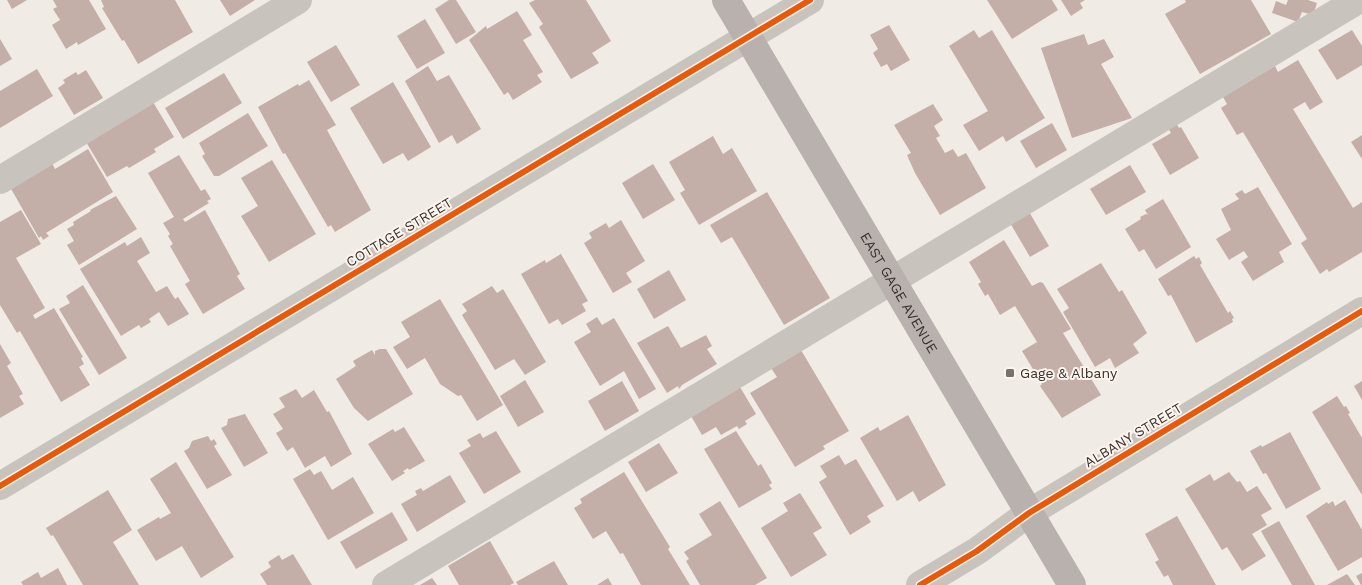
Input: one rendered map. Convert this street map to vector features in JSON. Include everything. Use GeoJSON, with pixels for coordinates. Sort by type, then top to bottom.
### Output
{"type":"FeatureCollection","features":[{"type":"Feature","properties":{"kind":"main road","name":"EAST GAGE AVENUE"},"geometry":{"type":"LineString","coordinates":[[726,0],[1072,585]]}},
{"type":"Feature","properties":{"kind":"street"},"geometry":{"type":"LineString","coordinates":[[0,180],[298,0]]}},
{"type":"Feature","properties":{"kind":"street","name":"COTTAGE STREET"},"geometry":{"type":"LineString","coordinates":[[0,486],[810,0]]}},
{"type":"Feature","properties":{"kind":"street"},"geometry":{"type":"LineString","coordinates":[[386,585],[1358,0]]}},
{"type":"Feature","properties":{"kind":"street","name":"ALBANY STREET"},"geometry":{"type":"LineString","coordinates":[[920,585],[977,551],[1029,513],[1362,311]]}},
{"type":"Feature","properties":{"kind":"building"},"geometry":{"type":"Polygon","coordinates":[[[7,0],[27,0],[12,9],[7,0]]]}},
{"type":"Feature","properties":{"kind":"building"},"geometry":{"type":"Polygon","coordinates":[[[53,0],[89,0],[106,29],[78,45],[77,42],[66,49],[52,25],[60,20],[53,9],[57,7],[53,0]]]}},
{"type":"Feature","properties":{"kind":"building"},"geometry":{"type":"Polygon","coordinates":[[[101,0],[175,0],[193,32],[138,64],[102,8],[104,7],[101,0]]]}},
{"type":"Feature","properties":{"kind":"building"},"geometry":{"type":"Polygon","coordinates":[[[220,0],[255,0],[230,16],[220,0]]]}},
{"type":"Feature","properties":{"kind":"building"},"geometry":{"type":"Polygon","coordinates":[[[449,0],[456,0],[476,32],[456,44],[435,9],[449,0]]]}},
{"type":"Feature","properties":{"kind":"building"},"geometry":{"type":"Polygon","coordinates":[[[535,0],[586,0],[611,41],[592,53],[599,63],[571,79],[539,27],[543,24],[529,3],[535,0]]]}},
{"type":"Feature","properties":{"kind":"building"},"geometry":{"type":"Polygon","coordinates":[[[987,0],[1052,0],[1058,10],[1012,39],[987,0]]]}},
{"type":"Feature","properties":{"kind":"building"},"geometry":{"type":"Polygon","coordinates":[[[1061,0],[1085,0],[1080,3],[1083,8],[1071,16],[1061,0]]]}},
{"type":"Feature","properties":{"kind":"building"},"geometry":{"type":"Polygon","coordinates":[[[1185,0],[1251,0],[1271,34],[1200,74],[1165,14],[1186,2],[1185,0]]]}},
{"type":"Feature","properties":{"kind":"building"},"geometry":{"type":"Polygon","coordinates":[[[1288,0],[1308,0],[1317,3],[1313,15],[1302,12],[1298,22],[1272,13],[1276,1],[1286,5],[1288,0]]]}},
{"type":"Feature","properties":{"kind":"building"},"geometry":{"type":"Polygon","coordinates":[[[517,11],[532,35],[523,40],[543,72],[537,75],[542,82],[513,100],[508,92],[504,95],[469,40],[486,26],[487,29],[517,11]]]}},
{"type":"Feature","properties":{"kind":"building"},"geometry":{"type":"Polygon","coordinates":[[[425,19],[445,53],[417,69],[397,36],[425,19]]]}},
{"type":"Feature","properties":{"kind":"building"},"geometry":{"type":"Polygon","coordinates":[[[889,25],[910,60],[891,71],[887,64],[881,67],[873,53],[878,49],[870,35],[889,25]]]}},
{"type":"Feature","properties":{"kind":"building"},"geometry":{"type":"Polygon","coordinates":[[[974,30],[979,38],[992,30],[1045,118],[1006,142],[1003,136],[979,151],[963,125],[988,111],[949,46],[974,30]]]}},
{"type":"Feature","properties":{"kind":"building"},"geometry":{"type":"Polygon","coordinates":[[[1352,30],[1362,46],[1362,65],[1337,80],[1318,50],[1352,30]]]}},
{"type":"Feature","properties":{"kind":"building"},"geometry":{"type":"Polygon","coordinates":[[[1084,34],[1088,45],[1104,39],[1114,57],[1101,64],[1132,118],[1072,138],[1041,48],[1084,34]]]}},
{"type":"Feature","properties":{"kind":"building"},"geometry":{"type":"Polygon","coordinates":[[[0,39],[12,59],[0,66],[0,39]]]}},
{"type":"Feature","properties":{"kind":"building"},"geometry":{"type":"Polygon","coordinates":[[[336,45],[360,85],[331,102],[307,62],[336,45]]]}},
{"type":"Feature","properties":{"kind":"building"},"geometry":{"type":"Polygon","coordinates":[[[1298,60],[1323,102],[1310,110],[1305,102],[1293,109],[1353,208],[1362,202],[1362,252],[1329,272],[1327,269],[1320,274],[1301,243],[1307,239],[1243,132],[1237,135],[1221,108],[1227,104],[1223,97],[1275,66],[1278,72],[1298,60]]]}},
{"type":"Feature","properties":{"kind":"building"},"geometry":{"type":"Polygon","coordinates":[[[428,66],[437,81],[449,75],[481,129],[457,144],[452,135],[439,143],[405,81],[428,66]]]}},
{"type":"Feature","properties":{"kind":"building"},"geometry":{"type":"Polygon","coordinates":[[[37,69],[53,96],[0,128],[0,91],[37,69]]]}},
{"type":"Feature","properties":{"kind":"building"},"geometry":{"type":"Polygon","coordinates":[[[86,70],[103,98],[74,115],[58,88],[65,83],[63,80],[76,72],[78,75],[86,70]]]}},
{"type":"Feature","properties":{"kind":"building"},"geometry":{"type":"Polygon","coordinates":[[[224,73],[242,103],[183,139],[165,108],[224,73]]]}},
{"type":"Feature","properties":{"kind":"building"},"geometry":{"type":"Polygon","coordinates":[[[309,80],[336,125],[327,130],[371,210],[335,232],[331,225],[328,227],[285,153],[283,154],[258,107],[298,84],[299,86],[309,80]]]}},
{"type":"Feature","properties":{"kind":"building"},"geometry":{"type":"Polygon","coordinates":[[[393,82],[431,147],[408,161],[403,153],[383,164],[350,108],[393,82]]]}},
{"type":"Feature","properties":{"kind":"building"},"geometry":{"type":"Polygon","coordinates":[[[153,102],[174,137],[154,149],[156,152],[129,168],[127,166],[107,177],[86,142],[153,102]]]}},
{"type":"Feature","properties":{"kind":"building"},"geometry":{"type":"Polygon","coordinates":[[[933,104],[943,120],[934,126],[940,136],[936,138],[945,153],[953,149],[958,157],[966,153],[986,188],[940,215],[915,173],[907,155],[911,153],[894,125],[933,104]]]}},
{"type":"Feature","properties":{"kind":"building"},"geometry":{"type":"Polygon","coordinates":[[[248,113],[268,146],[219,176],[214,176],[202,156],[205,154],[199,143],[248,113]]]}},
{"type":"Feature","properties":{"kind":"building"},"geometry":{"type":"Polygon","coordinates":[[[1052,123],[1067,150],[1036,168],[1020,141],[1052,123]]]}},
{"type":"Feature","properties":{"kind":"building"},"geometry":{"type":"Polygon","coordinates":[[[1176,123],[1179,128],[1181,127],[1199,158],[1170,175],[1152,144],[1171,133],[1168,128],[1176,123]]]}},
{"type":"Feature","properties":{"kind":"building"},"geometry":{"type":"Polygon","coordinates":[[[1362,135],[1362,159],[1351,142],[1362,135]]]}},
{"type":"Feature","properties":{"kind":"building"},"geometry":{"type":"Polygon","coordinates":[[[713,136],[723,154],[732,148],[757,191],[699,225],[680,193],[685,190],[669,162],[713,136]]]}},
{"type":"Feature","properties":{"kind":"building"},"geometry":{"type":"Polygon","coordinates":[[[88,149],[113,192],[46,233],[49,236],[43,240],[41,236],[39,238],[10,187],[52,163],[55,169],[88,149]]]}},
{"type":"Feature","properties":{"kind":"building"},"geometry":{"type":"Polygon","coordinates":[[[179,155],[201,191],[205,189],[211,199],[207,201],[209,203],[183,219],[185,222],[205,210],[240,274],[237,276],[245,289],[203,314],[185,284],[190,281],[170,246],[173,244],[168,236],[170,234],[163,223],[174,217],[148,173],[179,155]]]}},
{"type":"Feature","properties":{"kind":"building"},"geometry":{"type":"Polygon","coordinates":[[[272,160],[316,234],[269,262],[241,216],[258,206],[241,178],[272,160]]]}},
{"type":"Feature","properties":{"kind":"building"},"geometry":{"type":"Polygon","coordinates":[[[653,164],[675,200],[643,219],[622,183],[653,164]]]}},
{"type":"Feature","properties":{"kind":"building"},"geometry":{"type":"Polygon","coordinates":[[[1130,165],[1146,192],[1106,215],[1090,189],[1130,165]]]}},
{"type":"Feature","properties":{"kind":"building"},"geometry":{"type":"Polygon","coordinates":[[[1258,187],[1292,244],[1279,252],[1284,262],[1253,281],[1241,262],[1248,257],[1244,251],[1229,260],[1216,239],[1231,230],[1221,209],[1239,199],[1235,194],[1242,190],[1245,194],[1258,187]]]}},
{"type":"Feature","properties":{"kind":"building"},"geometry":{"type":"Polygon","coordinates":[[[767,192],[830,298],[784,325],[732,237],[721,243],[710,225],[767,192]]]}},
{"type":"Feature","properties":{"kind":"building"},"geometry":{"type":"Polygon","coordinates":[[[116,196],[137,229],[79,265],[67,245],[74,241],[67,229],[74,225],[73,222],[90,210],[116,196]]]}},
{"type":"Feature","properties":{"kind":"building"},"geometry":{"type":"Polygon","coordinates":[[[1163,199],[1191,247],[1156,269],[1144,249],[1139,252],[1125,229],[1141,219],[1140,217],[1148,215],[1145,210],[1163,199]]]}},
{"type":"Feature","properties":{"kind":"building"},"geometry":{"type":"Polygon","coordinates":[[[21,210],[41,244],[16,258],[45,308],[33,315],[35,319],[54,308],[83,357],[81,358],[84,364],[79,367],[90,385],[61,402],[20,331],[17,333],[0,305],[0,222],[21,210]]]}},
{"type":"Feature","properties":{"kind":"building"},"geometry":{"type":"Polygon","coordinates":[[[1028,210],[1049,246],[1030,257],[1009,221],[1028,210]]]}},
{"type":"Feature","properties":{"kind":"building"},"geometry":{"type":"Polygon","coordinates":[[[621,220],[645,261],[626,273],[632,282],[613,293],[584,243],[592,238],[589,233],[606,223],[609,228],[621,220]]]}},
{"type":"Feature","properties":{"kind":"building"},"geometry":{"type":"Polygon","coordinates":[[[141,237],[150,253],[137,261],[156,292],[167,286],[175,299],[178,297],[189,314],[168,326],[159,312],[149,319],[151,322],[141,328],[139,325],[121,336],[80,269],[125,242],[127,246],[141,237]]]}},
{"type":"Feature","properties":{"kind":"building"},"geometry":{"type":"Polygon","coordinates":[[[1004,240],[1032,286],[1040,282],[1043,283],[1071,329],[1063,333],[1101,395],[1062,418],[1040,386],[1042,384],[1022,351],[1037,342],[1015,306],[1000,315],[988,294],[985,296],[978,284],[981,282],[969,262],[1004,240]]]}},
{"type":"Feature","properties":{"kind":"building"},"geometry":{"type":"Polygon","coordinates":[[[561,254],[588,301],[582,304],[586,311],[562,325],[558,319],[549,324],[521,274],[545,260],[546,263],[561,254]]]}},
{"type":"Feature","properties":{"kind":"building"},"geometry":{"type":"Polygon","coordinates":[[[1194,256],[1196,259],[1199,257],[1202,263],[1200,265],[1228,313],[1230,311],[1234,318],[1232,319],[1233,322],[1196,343],[1171,295],[1168,296],[1158,279],[1194,256]]]}},
{"type":"Feature","properties":{"kind":"building"},"geometry":{"type":"Polygon","coordinates":[[[1101,263],[1119,292],[1122,290],[1147,333],[1133,344],[1139,353],[1115,368],[1110,358],[1095,367],[1063,312],[1069,308],[1057,289],[1101,263]]]}},
{"type":"Feature","properties":{"kind":"building"},"geometry":{"type":"Polygon","coordinates":[[[669,270],[686,300],[654,319],[637,289],[669,270]]]}},
{"type":"Feature","properties":{"kind":"building"},"geometry":{"type":"Polygon","coordinates":[[[83,285],[127,358],[99,375],[59,309],[70,303],[66,296],[83,285]]]}},
{"type":"Feature","properties":{"kind":"building"},"geometry":{"type":"Polygon","coordinates":[[[492,286],[497,293],[503,289],[546,362],[525,375],[514,359],[495,370],[462,315],[467,311],[462,304],[492,286]]]}},
{"type":"Feature","properties":{"kind":"building"},"geometry":{"type":"Polygon","coordinates":[[[440,299],[503,405],[477,421],[461,395],[458,396],[440,384],[425,358],[407,369],[393,347],[410,337],[401,322],[440,299]]]}},
{"type":"Feature","properties":{"kind":"building"},"geometry":{"type":"Polygon","coordinates":[[[597,317],[602,325],[614,318],[656,389],[639,399],[624,371],[600,386],[574,342],[591,332],[586,324],[597,317]]]}},
{"type":"Feature","properties":{"kind":"building"},"geometry":{"type":"Polygon","coordinates":[[[668,326],[681,348],[706,335],[712,346],[707,349],[717,364],[682,385],[679,389],[678,386],[667,393],[637,343],[668,326]]]}},
{"type":"Feature","properties":{"kind":"building"},"geometry":{"type":"Polygon","coordinates":[[[0,344],[11,363],[7,366],[23,394],[19,396],[24,404],[0,418],[0,344]]]}},
{"type":"Feature","properties":{"kind":"building"},"geometry":{"type":"Polygon","coordinates":[[[386,349],[413,394],[368,421],[354,408],[336,379],[356,366],[353,361],[372,350],[375,355],[375,351],[386,349]]]}},
{"type":"Feature","properties":{"kind":"building"},"geometry":{"type":"Polygon","coordinates":[[[801,350],[849,431],[823,446],[825,449],[795,467],[750,393],[777,377],[771,368],[801,350]]]}},
{"type":"Feature","properties":{"kind":"building"},"geometry":{"type":"Polygon","coordinates":[[[525,380],[544,412],[518,427],[500,396],[525,380]]]}},
{"type":"Feature","properties":{"kind":"building"},"geometry":{"type":"Polygon","coordinates":[[[622,381],[639,411],[605,431],[588,401],[622,381]]]}},
{"type":"Feature","properties":{"kind":"building"},"geometry":{"type":"Polygon","coordinates":[[[1362,381],[1362,400],[1354,386],[1362,381]]]}},
{"type":"Feature","properties":{"kind":"building"},"geometry":{"type":"Polygon","coordinates":[[[740,387],[756,414],[745,421],[747,424],[739,429],[737,426],[721,435],[716,427],[702,435],[691,416],[740,387]]]}},
{"type":"Feature","properties":{"kind":"building"},"geometry":{"type":"Polygon","coordinates":[[[296,389],[302,398],[314,390],[327,412],[329,411],[352,454],[331,467],[325,456],[305,468],[293,447],[287,451],[276,433],[283,429],[273,414],[285,407],[279,398],[296,389]]]}},
{"type":"Feature","properties":{"kind":"building"},"geometry":{"type":"Polygon","coordinates":[[[1337,396],[1344,407],[1346,406],[1350,413],[1348,414],[1362,438],[1362,495],[1312,412],[1337,396]]]}},
{"type":"Feature","properties":{"kind":"building"},"geometry":{"type":"Polygon","coordinates":[[[245,414],[268,453],[244,467],[221,428],[227,425],[228,419],[245,414]]]}},
{"type":"Feature","properties":{"kind":"building"},"geometry":{"type":"Polygon","coordinates":[[[908,415],[946,485],[919,502],[913,491],[897,501],[860,438],[878,427],[880,431],[908,415]]]}},
{"type":"Feature","properties":{"kind":"building"},"geometry":{"type":"Polygon","coordinates":[[[404,427],[425,461],[409,470],[408,468],[403,471],[405,473],[392,481],[368,444],[393,429],[395,432],[404,427]]]}},
{"type":"Feature","properties":{"kind":"building"},"geometry":{"type":"Polygon","coordinates":[[[496,431],[521,472],[484,494],[459,453],[471,446],[467,440],[480,433],[483,438],[496,431]]]}},
{"type":"Feature","properties":{"kind":"building"},"geometry":{"type":"Polygon","coordinates":[[[736,431],[758,466],[761,464],[772,483],[769,485],[772,489],[739,508],[704,449],[736,431]]]}},
{"type":"Feature","properties":{"kind":"building"},"geometry":{"type":"Polygon","coordinates":[[[1290,432],[1321,489],[1286,509],[1266,473],[1263,474],[1250,451],[1261,445],[1262,447],[1290,432]]]}},
{"type":"Feature","properties":{"kind":"building"},"geometry":{"type":"Polygon","coordinates":[[[208,436],[211,441],[214,439],[217,444],[214,446],[232,475],[207,489],[184,451],[189,448],[192,441],[208,436]]]}},
{"type":"Feature","properties":{"kind":"building"},"geometry":{"type":"Polygon","coordinates":[[[659,443],[678,473],[646,492],[628,462],[659,443]]]}},
{"type":"Feature","properties":{"kind":"building"},"geometry":{"type":"Polygon","coordinates":[[[839,455],[845,465],[856,459],[884,506],[867,516],[871,522],[850,535],[819,482],[827,477],[820,466],[839,455]]]}},
{"type":"Feature","properties":{"kind":"building"},"geometry":{"type":"Polygon","coordinates":[[[176,462],[234,557],[201,578],[182,546],[156,561],[137,530],[159,517],[160,519],[171,513],[150,479],[176,462]]]}},
{"type":"Feature","properties":{"kind":"building"},"geometry":{"type":"Polygon","coordinates":[[[310,469],[314,475],[321,471],[332,490],[353,477],[374,513],[328,540],[293,479],[310,469]]]}},
{"type":"Feature","properties":{"kind":"building"},"geometry":{"type":"Polygon","coordinates":[[[624,472],[670,547],[668,549],[690,585],[641,585],[623,553],[620,554],[606,531],[593,539],[574,508],[582,503],[580,499],[624,472]]]}},
{"type":"Feature","properties":{"kind":"building"},"geometry":{"type":"Polygon","coordinates":[[[1229,472],[1237,482],[1240,481],[1247,492],[1257,486],[1272,509],[1261,515],[1267,525],[1252,534],[1266,556],[1242,571],[1227,547],[1222,550],[1185,489],[1210,474],[1214,481],[1229,472]]]}},
{"type":"Feature","properties":{"kind":"building"},"geometry":{"type":"Polygon","coordinates":[[[450,475],[466,502],[417,532],[401,504],[417,495],[415,491],[421,488],[423,491],[450,475]]]}},
{"type":"Feature","properties":{"kind":"building"},"geometry":{"type":"Polygon","coordinates":[[[108,490],[132,530],[113,542],[139,585],[83,585],[53,535],[51,536],[46,528],[108,490]]]}},
{"type":"Feature","properties":{"kind":"building"},"geometry":{"type":"Polygon","coordinates":[[[800,493],[822,528],[813,533],[827,555],[791,577],[761,528],[788,511],[783,503],[800,493]]]}},
{"type":"Feature","properties":{"kind":"building"},"geometry":{"type":"Polygon","coordinates":[[[1345,500],[1362,530],[1362,557],[1338,571],[1306,516],[1327,502],[1328,504],[1333,501],[1335,506],[1345,500]]]}},
{"type":"Feature","properties":{"kind":"building"},"geometry":{"type":"Polygon","coordinates":[[[720,501],[767,578],[755,585],[700,585],[686,561],[689,559],[684,552],[712,535],[699,514],[720,501]]]}},
{"type":"Feature","properties":{"kind":"building"},"geometry":{"type":"Polygon","coordinates":[[[392,512],[408,540],[356,569],[340,542],[392,512]]]}},
{"type":"Feature","properties":{"kind":"building"},"geometry":{"type":"Polygon","coordinates":[[[1177,516],[1216,585],[1173,585],[1168,575],[1164,577],[1155,562],[1159,560],[1145,534],[1177,516]]]}},
{"type":"Feature","properties":{"kind":"building"},"geometry":{"type":"Polygon","coordinates":[[[1279,521],[1315,585],[1292,585],[1261,531],[1279,521]]]}},
{"type":"Feature","properties":{"kind":"building"},"geometry":{"type":"Polygon","coordinates":[[[490,541],[514,583],[510,585],[459,585],[448,566],[490,541]]]}},
{"type":"Feature","properties":{"kind":"building"},"geometry":{"type":"Polygon","coordinates":[[[293,554],[312,585],[267,585],[260,574],[271,567],[268,562],[279,555],[282,560],[293,554]]]}},
{"type":"Feature","properties":{"kind":"building"},"geometry":{"type":"Polygon","coordinates":[[[554,561],[568,585],[518,585],[516,582],[554,561]]]}},
{"type":"Feature","properties":{"kind":"building"},"geometry":{"type":"Polygon","coordinates":[[[58,568],[67,585],[23,585],[21,582],[38,572],[41,578],[58,568]]]}},
{"type":"Feature","properties":{"kind":"building"},"geometry":{"type":"Polygon","coordinates":[[[1362,573],[1362,585],[1361,585],[1356,576],[1362,573]]]}},
{"type":"Feature","properties":{"kind":"building"},"geometry":{"type":"Polygon","coordinates":[[[1347,574],[1355,585],[1327,585],[1347,574]]]}},
{"type":"Feature","properties":{"kind":"building"},"geometry":{"type":"Polygon","coordinates":[[[432,578],[437,585],[420,585],[432,578]]]}},
{"type":"Feature","properties":{"kind":"building"},"geometry":{"type":"Polygon","coordinates":[[[608,578],[612,585],[597,585],[608,578]]]}},
{"type":"Feature","properties":{"kind":"cycle path"},"geometry":{"type":"LineString","coordinates":[[0,486],[810,0]]}},
{"type":"Feature","properties":{"kind":"cycle path"},"geometry":{"type":"LineString","coordinates":[[920,585],[977,551],[1029,513],[1362,311]]}},
{"type":"Feature","properties":{"kind":"place","name":"Gage & Albany"},"geometry":{"type":"Point","coordinates":[1010,373]}}]}
